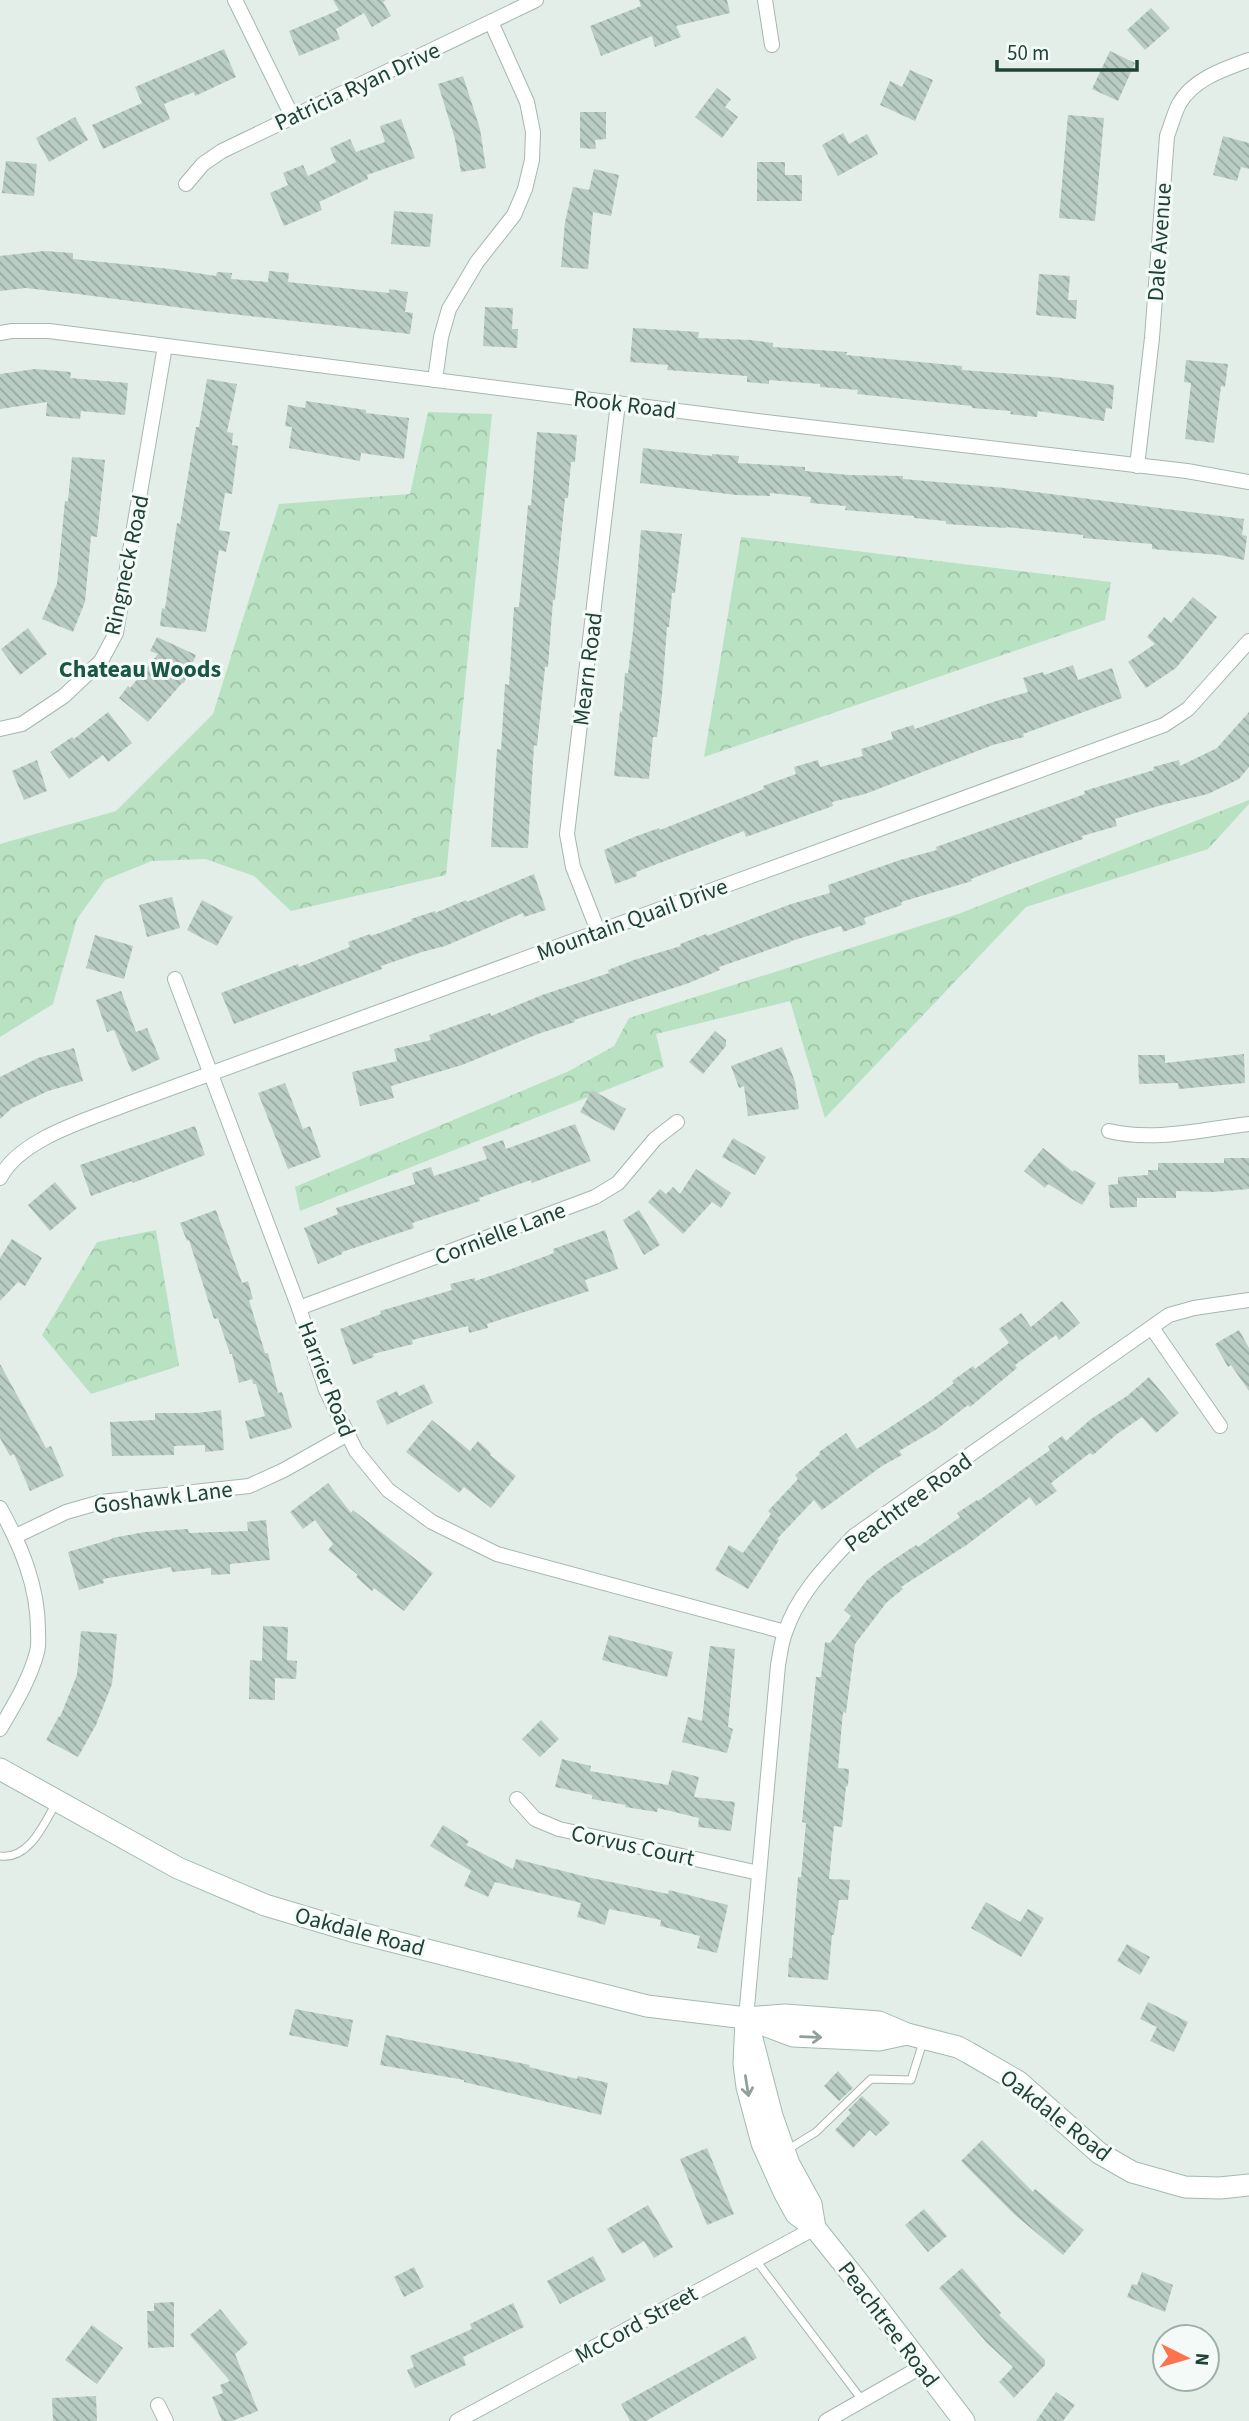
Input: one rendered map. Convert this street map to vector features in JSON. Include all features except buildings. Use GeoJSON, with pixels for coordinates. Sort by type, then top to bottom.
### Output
{"type":"FeatureCollection","features":[{"type":"Feature","properties":{"kind":"main road","name":"Oakdale Road"},"geometry":{"type":"LineString","coordinates":[[0,1769],[178,1868],[265,1905],[352,1931],[648,2006],[746,2018],[793,2036],[879,2040],[916,2036],[958,2047],[1019,2082],[1098,2153],[1132,2172],[1185,2187],[1249,2185]]}},
{"type":"Feature","properties":{"kind":"main road","name":"Peachtree Road"},"geometry":{"type":"LineString","coordinates":[[746,2018],[772,2116],[784,2151],[811,2204],[815,2228]]}},
{"type":"Feature","properties":{"kind":"main road","name":"Peachtree Road"},"geometry":{"type":"LineString","coordinates":[[746,2018],[744,2064],[755,2122],[771,2164],[796,2214],[815,2228],[964,2421]]}},
{"type":"Feature","properties":{"kind":"street"},"geometry":{"type":"LineString","coordinates":[[235,0],[292,116]]}},
{"type":"Feature","properties":{"kind":"street","name":"Patricia Ryan Drive"},"geometry":{"type":"LineString","coordinates":[[186,184],[203,164],[222,151],[536,0]]}},
{"type":"Feature","properties":{"kind":"street"},"geometry":{"type":"LineString","coordinates":[[765,0],[772,45]]}},
{"type":"Feature","properties":{"kind":"street"},"geometry":{"type":"LineString","coordinates":[[435,380],[441,337],[449,309],[477,261],[514,215],[533,160],[533,132],[527,102],[491,22]]}},
{"type":"Feature","properties":{"kind":"street","name":"Dale Avenue"},"geometry":{"type":"LineString","coordinates":[[1137,466],[1152,338],[1167,136],[1178,105],[1188,91],[1216,72],[1249,60]]}},
{"type":"Feature","properties":{"kind":"street","name":"Rook Road"},"geometry":{"type":"LineString","coordinates":[[0,334],[12,331],[49,331],[1187,471],[1249,482]]}},
{"type":"Feature","properties":{"kind":"street","name":"Ringneck Road"},"geometry":{"type":"LineString","coordinates":[[0,729],[22,724],[64,696],[101,661],[116,633],[165,345]]}},
{"type":"Feature","properties":{"kind":"street","name":"Mearn Road"},"geometry":{"type":"LineString","coordinates":[[598,931],[573,867],[567,834],[618,403]]}},
{"type":"Feature","properties":{"kind":"street","name":"Mountain Quail Drive"},"geometry":{"type":"LineString","coordinates":[[0,1178],[24,1151],[58,1132],[210,1073],[1164,725],[1188,709],[1249,640]]}},
{"type":"Feature","properties":{"kind":"street","name":"Harrier Road"},"geometry":{"type":"LineString","coordinates":[[175,979],[299,1308],[326,1390],[346,1435],[388,1490],[432,1522],[497,1554],[785,1632]]}},
{"type":"Feature","properties":{"kind":"street","name":"Cornielle Lane"},"geometry":{"type":"LineString","coordinates":[[299,1308],[595,1197],[618,1183],[655,1139],[677,1122]]}},
{"type":"Feature","properties":{"kind":"street"},"geometry":{"type":"LineString","coordinates":[[1109,1131],[1149,1136],[1249,1124]]}},
{"type":"Feature","properties":{"kind":"street","name":"Peachtree Road"},"geometry":{"type":"LineString","coordinates":[[746,2018],[778,1665],[785,1632],[802,1598],[825,1566],[854,1536],[1169,1315],[1249,1300]]}},
{"type":"Feature","properties":{"kind":"street"},"geometry":{"type":"LineString","coordinates":[[1152,1328],[1220,1426]]}},
{"type":"Feature","properties":{"kind":"street","name":"Goshawk Lane"},"geometry":{"type":"LineString","coordinates":[[16,1536],[66,1512],[101,1502],[249,1486],[346,1435]]}},
{"type":"Feature","properties":{"kind":"street"},"geometry":{"type":"LineString","coordinates":[[0,1508],[16,1536],[38,1608],[37,1650],[17,1700],[0,1729]]}},
{"type":"Feature","properties":{"kind":"street","name":"Corvus Court"},"geometry":{"type":"LineString","coordinates":[[517,1799],[535,1819],[559,1829],[759,1872]]}},
{"type":"Feature","properties":{"kind":"street","name":"McCord Street"},"geometry":{"type":"LineString","coordinates":[[457,2421],[815,2228]]}},
{"type":"Feature","properties":{"kind":"street"},"geometry":{"type":"LineString","coordinates":[[825,2421],[921,2367]]}},
{"type":"Feature","properties":{"kind":"street"},"geometry":{"type":"LineString","coordinates":[[158,2405],[166,2421]]}},
{"type":"Feature","properties":{"kind":"lane"},"geometry":{"type":"LineString","coordinates":[[0,1856],[18,1854],[32,1842],[57,1802]]}},
{"type":"Feature","properties":{"kind":"lane"},"geometry":{"type":"LineString","coordinates":[[784,2151],[816,2132],[871,2079],[911,2080],[916,2036]]}},
{"type":"Feature","properties":{"kind":"lane"},"geometry":{"type":"LineString","coordinates":[[755,2259],[862,2400]]}},
{"type":"Feature","properties":{"kind":"green space"},"geometry":{"type":"Polygon","coordinates":[[[428,412],[492,414],[446,875],[291,911],[254,876],[205,859],[152,861],[105,880],[77,919],[53,1004],[0,1037],[0,844],[116,811],[213,714],[279,504],[410,494],[428,412]]]}},
{"type":"Feature","properties":{"kind":"green space"},"geometry":{"type":"Polygon","coordinates":[[[741,537],[1111,582],[1105,620],[704,757],[741,537]]]}},
{"type":"Feature","properties":{"kind":"green space"},"geometry":{"type":"Polygon","coordinates":[[[1249,800],[1249,804],[1208,849],[1026,907],[825,1118],[790,1001],[656,1034],[664,1067],[300,1211],[295,1187],[569,1071],[614,1046],[629,1018],[958,914],[1249,800]]]}},
{"type":"Feature","properties":{"kind":"green space"},"geometry":{"type":"Polygon","coordinates":[[[156,1230],[179,1366],[91,1394],[42,1335],[97,1242],[156,1230]]]}},
{"type":"Feature","properties":{"kind":"district","name":"Chateau Woods"},"geometry":{"type":"Point","coordinates":[140,669]}}]}
